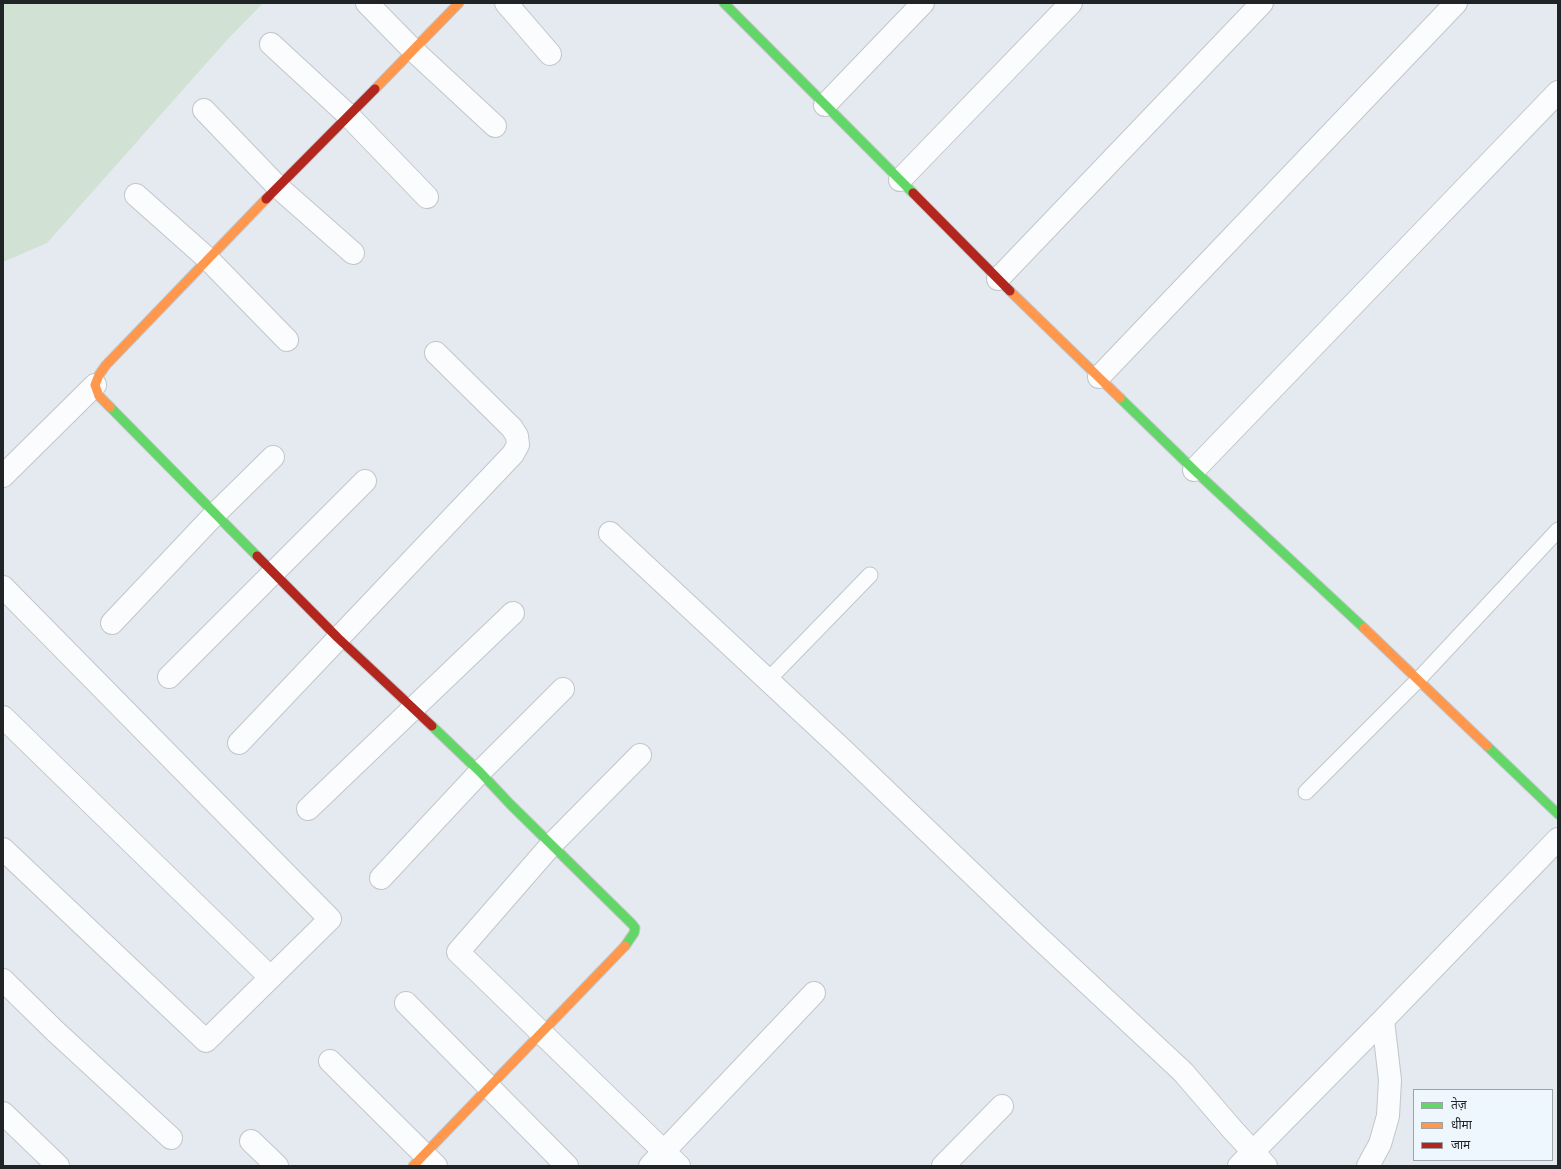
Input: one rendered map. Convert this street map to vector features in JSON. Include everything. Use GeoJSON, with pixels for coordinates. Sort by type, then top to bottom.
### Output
{"type":"FeatureCollection","features":[{"type":"Feature","properties":{"kind":"street"},"geometry":{"type":"LineString","coordinates":[[367,3],[413,50],[495,126]]}},
{"type":"Feature","properties":{"kind":"street"},"geometry":{"type":"LineString","coordinates":[[3,476],[94,385],[106,365],[278,186],[460,3]]}},
{"type":"Feature","properties":{"kind":"street"},"geometry":{"type":"LineString","coordinates":[[506,3],[550,54]]}},
{"type":"Feature","properties":{"kind":"street"},"geometry":{"type":"LineString","coordinates":[[724,3],[998,279],[1194,470],[1333,598],[1558,814]]}},
{"type":"Feature","properties":{"kind":"street"},"geometry":{"type":"LineString","coordinates":[[825,105],[923,3]]}},
{"type":"Feature","properties":{"kind":"street"},"geometry":{"type":"LineString","coordinates":[[900,180],[1071,3]]}},
{"type":"Feature","properties":{"kind":"street"},"geometry":{"type":"LineString","coordinates":[[998,279],[1262,3]]}},
{"type":"Feature","properties":{"kind":"street"},"geometry":{"type":"LineString","coordinates":[[1099,377],[1456,3]]}},
{"type":"Feature","properties":{"kind":"street"},"geometry":{"type":"LineString","coordinates":[[271,44],[348,116],[427,198]]}},
{"type":"Feature","properties":{"kind":"street"},"geometry":{"type":"LineString","coordinates":[[1194,470],[1558,92]]}},
{"type":"Feature","properties":{"kind":"street"},"geometry":{"type":"LineString","coordinates":[[204,110],[278,186],[353,254]]}},
{"type":"Feature","properties":{"kind":"street"},"geometry":{"type":"LineString","coordinates":[[136,195],[208,259],[287,340]]}},
{"type":"Feature","properties":{"kind":"street"},"geometry":{"type":"LineString","coordinates":[[239,743],[512,454],[518,444],[517,436],[512,428],[436,353]]}},
{"type":"Feature","properties":{"kind":"street"},"geometry":{"type":"LineString","coordinates":[[94,385],[99,396],[214,514],[338,638],[480,772],[510,804],[635,928],[631,939],[624,947],[490,1086],[424,1162],[330,1061]]}},
{"type":"Feature","properties":{"kind":"street"},"geometry":{"type":"LineString","coordinates":[[112,623],[214,514],[273,457]]}},
{"type":"Feature","properties":{"kind":"street"},"geometry":{"type":"LineString","coordinates":[[169,677],[365,481]]}},
{"type":"Feature","properties":{"kind":"street"},"geometry":{"type":"LineString","coordinates":[[610,534],[768,680],[1035,934],[1183,1072],[1252,1161],[1384,1020],[1558,839]]}},
{"type":"Feature","properties":{"kind":"street"},"geometry":{"type":"LineString","coordinates":[[3,587],[330,919],[206,1041],[3,849]]}},
{"type":"Feature","properties":{"kind":"street"},"geometry":{"type":"LineString","coordinates":[[308,809],[513,613]]}},
{"type":"Feature","properties":{"kind":"street"},"geometry":{"type":"LineString","coordinates":[[381,878],[480,772],[563,689]]}},
{"type":"Feature","properties":{"kind":"street"},"geometry":{"type":"LineString","coordinates":[[3,717],[270,977]]}},
{"type":"Feature","properties":{"kind":"street"},"geometry":{"type":"LineString","coordinates":[[640,755],[552,844],[458,952],[543,1032],[664,1161],[724,1086],[814,993]]}},
{"type":"Feature","properties":{"kind":"street"},"geometry":{"type":"LineString","coordinates":[[3,980],[54,1031],[170,1138]]}},
{"type":"Feature","properties":{"kind":"street"},"geometry":{"type":"LineString","coordinates":[[406,1004],[490,1086],[567,1166]]}},
{"type":"Feature","properties":{"kind":"street"},"geometry":{"type":"LineString","coordinates":[[1368,1166],[1380,1144],[1388,1116],[1390,1080],[1384,1020]]}},
{"type":"Feature","properties":{"kind":"street"},"geometry":{"type":"LineString","coordinates":[[943,1166],[1002,1106]]}},
{"type":"Feature","properties":{"kind":"street"},"geometry":{"type":"LineString","coordinates":[[3,1113],[54,1165]]}},
{"type":"Feature","properties":{"kind":"street"},"geometry":{"type":"LineString","coordinates":[[251,1141],[277,1166]]}},
{"type":"Feature","properties":{"kind":"lane"},"geometry":{"type":"LineString","coordinates":[[1306,792],[1418,680],[1558,530]]}},
{"type":"Feature","properties":{"kind":"lane"},"geometry":{"type":"LineString","coordinates":[[768,680],[870,575]]}},
{"type":"Feature","properties":{"kind":"green space"},"geometry":{"type":"Polygon","coordinates":[[[3,3],[263,3],[227,40],[47,243],[3,262],[3,3]]]}},
{"type":"Feature","properties":{"kind":"traffic: fast"},"geometry":{"type":"LineString","coordinates":[[724,3],[913,193]]}},
{"type":"Feature","properties":{"kind":"traffic: fast"},"geometry":{"type":"LineString","coordinates":[[1120,398],[1194,470],[1364,628]]}},
{"type":"Feature","properties":{"kind":"traffic: fast"},"geometry":{"type":"LineString","coordinates":[[110,407],[257,556]]}},
{"type":"Feature","properties":{"kind":"traffic: fast"},"geometry":{"type":"LineString","coordinates":[[432,726],[632,924],[635,928],[634,933],[625,946]]}},
{"type":"Feature","properties":{"kind":"traffic: fast"},"geometry":{"type":"LineString","coordinates":[[1487,746],[1558,814]]}},
{"type":"Feature","properties":{"kind":"traffic: slow"},"geometry":{"type":"LineString","coordinates":[[375,89],[459,3]]}},
{"type":"Feature","properties":{"kind":"traffic: slow"},"geometry":{"type":"LineString","coordinates":[[110,407],[99,396],[95,385],[99,375],[106,365],[266,199]]}},
{"type":"Feature","properties":{"kind":"traffic: slow"},"geometry":{"type":"LineString","coordinates":[[1010,291],[1120,398]]}},
{"type":"Feature","properties":{"kind":"traffic: slow"},"geometry":{"type":"LineString","coordinates":[[1364,628],[1487,746]]}},
{"type":"Feature","properties":{"kind":"traffic: slow"},"geometry":{"type":"LineString","coordinates":[[413,1166],[625,946]]}},
{"type":"Feature","properties":{"kind":"traffic: jam"},"geometry":{"type":"LineString","coordinates":[[266,199],[375,89]]}},
{"type":"Feature","properties":{"kind":"traffic: jam"},"geometry":{"type":"LineString","coordinates":[[913,193],[1010,291]]}},
{"type":"Feature","properties":{"kind":"traffic: jam"},"geometry":{"type":"LineString","coordinates":[[257,556],[338,638],[432,726]]}}]}
